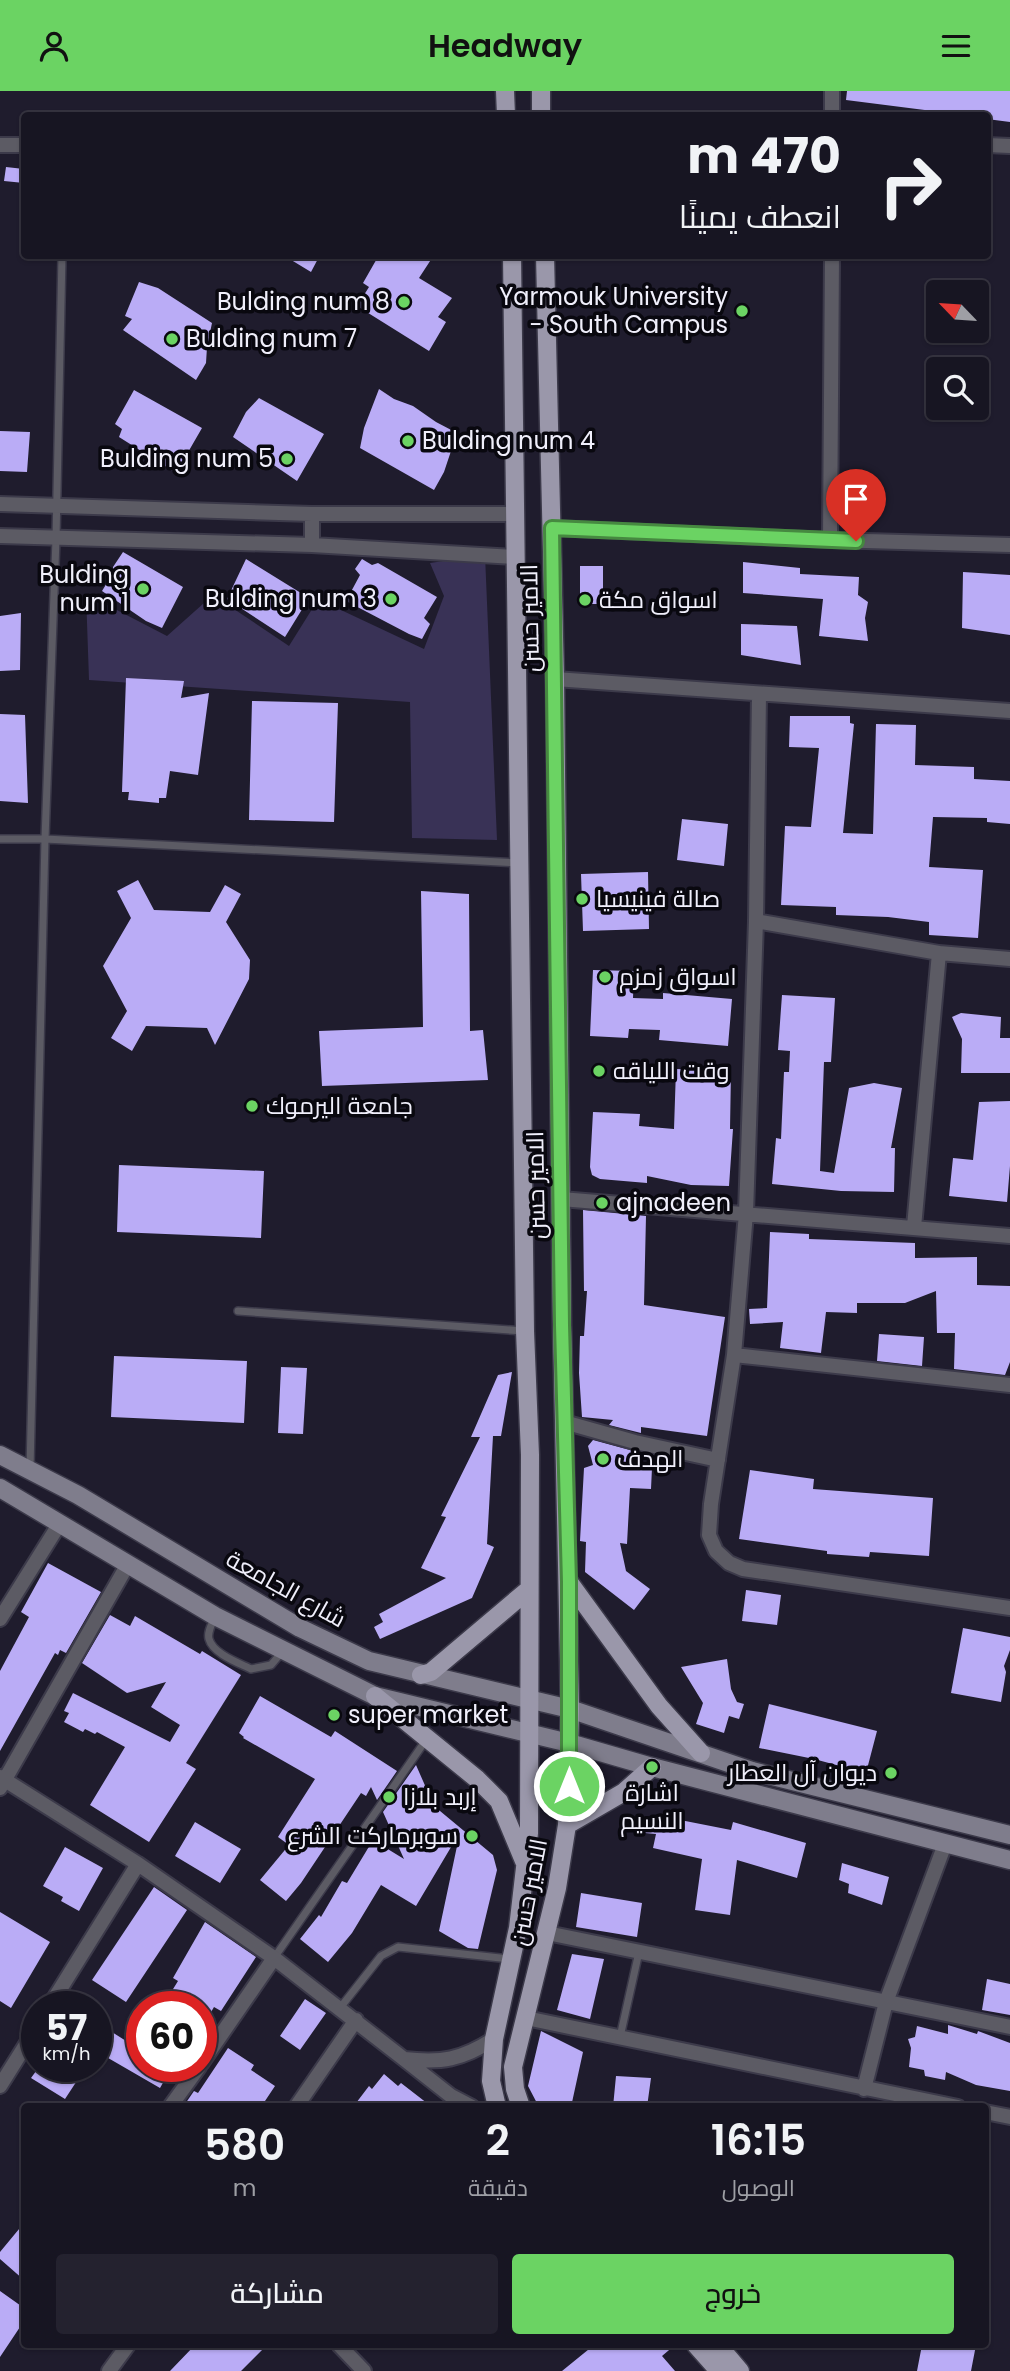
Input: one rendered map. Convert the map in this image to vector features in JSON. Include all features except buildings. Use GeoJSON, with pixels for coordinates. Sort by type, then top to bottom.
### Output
{"type":"FeatureCollection","features":[{"type":"Feature","properties":{"kind":"main road"},"geometry":{"type":"LineString","coordinates":[[505,91],[506,112]]}},
{"type":"Feature","properties":{"kind":"main road"},"geometry":{"type":"LineString","coordinates":[[541,91],[541,112]]}},
{"type":"Feature","properties":{"kind":"main road","name":"الامير حسن"},"geometry":{"type":"LineString","coordinates":[[496,2103],[491,2081],[494,2039],[511,1959],[529,1833],[527,1733],[530,1455],[525,1331],[512,259]]}},
{"type":"Feature","properties":{"kind":"main road","name":"الامير حسن"},"geometry":{"type":"LineString","coordinates":[[520,2103],[513,2067],[547,1933],[567,1825],[570,1709],[555,679],[545,259]]}},
{"type":"Feature","properties":{"kind":"main road","name":"شارع الجامعة"},"geometry":{"type":"LineString","coordinates":[[0,1455],[146,1534],[300,1628],[369,1661],[570,1709],[792,1781],[1010,1835]]}},
{"type":"Feature","properties":{"kind":"main road"},"geometry":{"type":"LineString","coordinates":[[0,1488],[215,1616],[375,1696],[569,1743],[1010,1860]]}},
{"type":"Feature","properties":{"kind":"main road"},"geometry":{"type":"LineString","coordinates":[[569,1582],[659,1706],[701,1753]]}},
{"type":"Feature","properties":{"kind":"main road"},"geometry":{"type":"LineString","coordinates":[[421,1675],[431,1672],[528,1590]]}},
{"type":"Feature","properties":{"kind":"main road"},"geometry":{"type":"LineString","coordinates":[[375,1696],[477,1779],[499,1801],[526,1866]]}},
{"type":"Feature","properties":{"kind":"main road"},"geometry":{"type":"LineString","coordinates":[[567,1825],[624,1791],[652,1767]]}},
{"type":"Feature","properties":{"kind":"main road"},"geometry":{"type":"LineString","coordinates":[[699,2348],[719,2371]]}},
{"type":"Feature","properties":{"kind":"main road"},"geometry":{"type":"LineString","coordinates":[[721,2348],[740,2371]]}},
{"type":"Feature","properties":{"kind":"street"},"geometry":{"type":"LineString","coordinates":[[831,91],[832,112]]}},
{"type":"Feature","properties":{"kind":"street"},"geometry":{"type":"LineString","coordinates":[[0,145],[21,145]]}},
{"type":"Feature","properties":{"kind":"street"},"geometry":{"type":"LineString","coordinates":[[991,145],[1010,146]]}},
{"type":"Feature","properties":{"kind":"street"},"geometry":{"type":"LineString","coordinates":[[830,540],[832,259]]}},
{"type":"Feature","properties":{"kind":"street"},"geometry":{"type":"LineString","coordinates":[[0,504],[312,515],[514,514]]}},
{"type":"Feature","properties":{"kind":"street"},"geometry":{"type":"LineString","coordinates":[[312,515],[312,545]]}},
{"type":"Feature","properties":{"kind":"street"},"geometry":{"type":"LineString","coordinates":[[552,528],[1010,545]]}},
{"type":"Feature","properties":{"kind":"street"},"geometry":{"type":"LineString","coordinates":[[0,536],[312,545],[514,557]]}},
{"type":"Feature","properties":{"kind":"street"},"geometry":{"type":"LineString","coordinates":[[555,679],[1010,711]]}},
{"type":"Feature","properties":{"kind":"street"},"geometry":{"type":"LineString","coordinates":[[759,694],[756,921],[746,1213],[734,1355],[709,1535],[716,1551],[729,1563],[743,1569],[1010,1608]]}},
{"type":"Feature","properties":{"kind":"street"},"geometry":{"type":"LineString","coordinates":[[756,921],[939,953],[1010,960]]}},
{"type":"Feature","properties":{"kind":"street"},"geometry":{"type":"LineString","coordinates":[[914,1227],[939,953]]}},
{"type":"Feature","properties":{"kind":"street"},"geometry":{"type":"LineString","coordinates":[[561,1199],[1010,1236]]}},
{"type":"Feature","properties":{"kind":"street"},"geometry":{"type":"LineString","coordinates":[[734,1355],[1010,1385]]}},
{"type":"Feature","properties":{"kind":"street"},"geometry":{"type":"LineString","coordinates":[[564,1422],[635,1442],[718,1460]]}},
{"type":"Feature","properties":{"kind":"street"},"geometry":{"type":"LineString","coordinates":[[0,1619],[60,1523]]}},
{"type":"Feature","properties":{"kind":"street"},"geometry":{"type":"LineString","coordinates":[[128,1564],[2,1781],[138,1864],[274,1958],[451,2096],[464,2103]]}},
{"type":"Feature","properties":{"kind":"street"},"geometry":{"type":"LineString","coordinates":[[864,2089],[886,2002],[945,1844]]}},
{"type":"Feature","properties":{"kind":"street"},"geometry":{"type":"LineString","coordinates":[[59,1991],[138,1864]]}},
{"type":"Feature","properties":{"kind":"street"},"geometry":{"type":"LineString","coordinates":[[547,1933],[1010,2027]]}},
{"type":"Feature","properties":{"kind":"street"},"geometry":{"type":"LineString","coordinates":[[217,2040],[274,1958]]}},
{"type":"Feature","properties":{"kind":"street"},"geometry":{"type":"LineString","coordinates":[[526,2018],[937,2103]]}},
{"type":"Feature","properties":{"kind":"street"},"geometry":{"type":"LineString","coordinates":[[299,2103],[356,2020]]}},
{"type":"Feature","properties":{"kind":"street"},"geometry":{"type":"LineString","coordinates":[[404,2059],[434,2062],[453,2058],[472,2052],[494,2039]]}},
{"type":"Feature","properties":{"kind":"street"},"geometry":{"type":"LineString","coordinates":[[0,2086],[5,2067],[21,2047]]}},
{"type":"Feature","properties":{"kind":"street"},"geometry":{"type":"LineString","coordinates":[[173,2103],[188,2082]]}},
{"type":"Feature","properties":{"kind":"street"},"geometry":{"type":"LineString","coordinates":[[989,2113],[1010,2117]]}},
{"type":"Feature","properties":{"kind":"street"},"geometry":{"type":"LineString","coordinates":[[109,2371],[126,2348]]}},
{"type":"Feature","properties":{"kind":"street"},"geometry":{"type":"LineString","coordinates":[[343,2348],[364,2371]]}},
{"type":"Feature","properties":{"kind":"lane"},"geometry":{"type":"LineString","coordinates":[[30,1470],[62,259]]}},
{"type":"Feature","properties":{"kind":"lane"},"geometry":{"type":"LineString","coordinates":[[0,839],[520,863]]}},
{"type":"Feature","properties":{"kind":"lane"},"geometry":{"type":"LineString","coordinates":[[238,1311],[525,1331]]}},
{"type":"Feature","properties":{"kind":"lane"},"geometry":{"type":"LineString","coordinates":[[215,1616],[209,1633],[215,1649],[251,1669],[271,1665],[282,1651]]}},
{"type":"Feature","properties":{"kind":"lane"},"geometry":{"type":"LineString","coordinates":[[274,1958],[427,1738]]}},
{"type":"Feature","properties":{"kind":"lane"},"geometry":{"type":"LineString","coordinates":[[340,2008],[381,1956],[398,1947],[511,1959]]}},
{"type":"Feature","properties":{"kind":"lane"},"geometry":{"type":"LineString","coordinates":[[619,2038],[639,1952]]}},
{"type":"Feature","properties":{"kind":"shaded area"},"geometry":{"type":"Polygon","coordinates":[[[485,555],[497,840],[412,838],[410,702],[89,680],[86,594],[167,636],[213,595],[289,646],[314,606],[341,610],[424,649],[444,596],[430,563],[485,555]]]}},
{"type":"Feature","properties":{"kind":"place","name":"Bulding num 8"},"geometry":{"type":"Point","coordinates":[404,302]}},
{"type":"Feature","properties":{"kind":"place","name":"Yarmouk University - South Campus"},"geometry":{"type":"Point","coordinates":[742,311]}},
{"type":"Feature","properties":{"kind":"place","name":"Bulding num 7"},"geometry":{"type":"Point","coordinates":[172,339]}},
{"type":"Feature","properties":{"kind":"place","name":"Bulding num 4"},"geometry":{"type":"Point","coordinates":[408,441]}},
{"type":"Feature","properties":{"kind":"place","name":"Bulding num 5"},"geometry":{"type":"Point","coordinates":[287,459]}},
{"type":"Feature","properties":{"kind":"place","name":"Bulding num 1"},"geometry":{"type":"Point","coordinates":[143,589]}},
{"type":"Feature","properties":{"kind":"place","name":"Bulding num 3"},"geometry":{"type":"Point","coordinates":[391,599]}},
{"type":"Feature","properties":{"kind":"place","name":"اسواق مكة"},"geometry":{"type":"Point","coordinates":[585,600]}},
{"type":"Feature","properties":{"kind":"place","name":"صالة فينيسيا"},"geometry":{"type":"Point","coordinates":[582,899]}},
{"type":"Feature","properties":{"kind":"place","name":"اسواق زمزم"},"geometry":{"type":"Point","coordinates":[605,977]}},
{"type":"Feature","properties":{"kind":"place","name":"وقت اللياقه"},"geometry":{"type":"Point","coordinates":[599,1071]}},
{"type":"Feature","properties":{"kind":"place","name":"جامعة اليرموك"},"geometry":{"type":"Point","coordinates":[252,1106]}},
{"type":"Feature","properties":{"kind":"place","name":"ajnadeen"},"geometry":{"type":"Point","coordinates":[602,1203]}},
{"type":"Feature","properties":{"kind":"place","name":"الهدف"},"geometry":{"type":"Point","coordinates":[603,1459]}},
{"type":"Feature","properties":{"kind":"place","name":"super market"},"geometry":{"type":"Point","coordinates":[334,1715]}},
{"type":"Feature","properties":{"kind":"place","name":"اشارة النسيم"},"geometry":{"type":"Point","coordinates":[652,1767]}},
{"type":"Feature","properties":{"kind":"place","name":"ديوان آل العطار"},"geometry":{"type":"Point","coordinates":[891,1773]}},
{"type":"Feature","properties":{"kind":"place","name":"إربد بلازا"},"geometry":{"type":"Point","coordinates":[389,1797]}},
{"type":"Feature","properties":{"kind":"place","name":"سوبرماركت الشرع"},"geometry":{"type":"Point","coordinates":[472,1836]}},
{"type":"Feature","properties":{"kind":"route"},"geometry":{"type":"LineString","coordinates":[[569,1786],[569,1582],[562,1325],[552,528],[856,541]]}}]}
